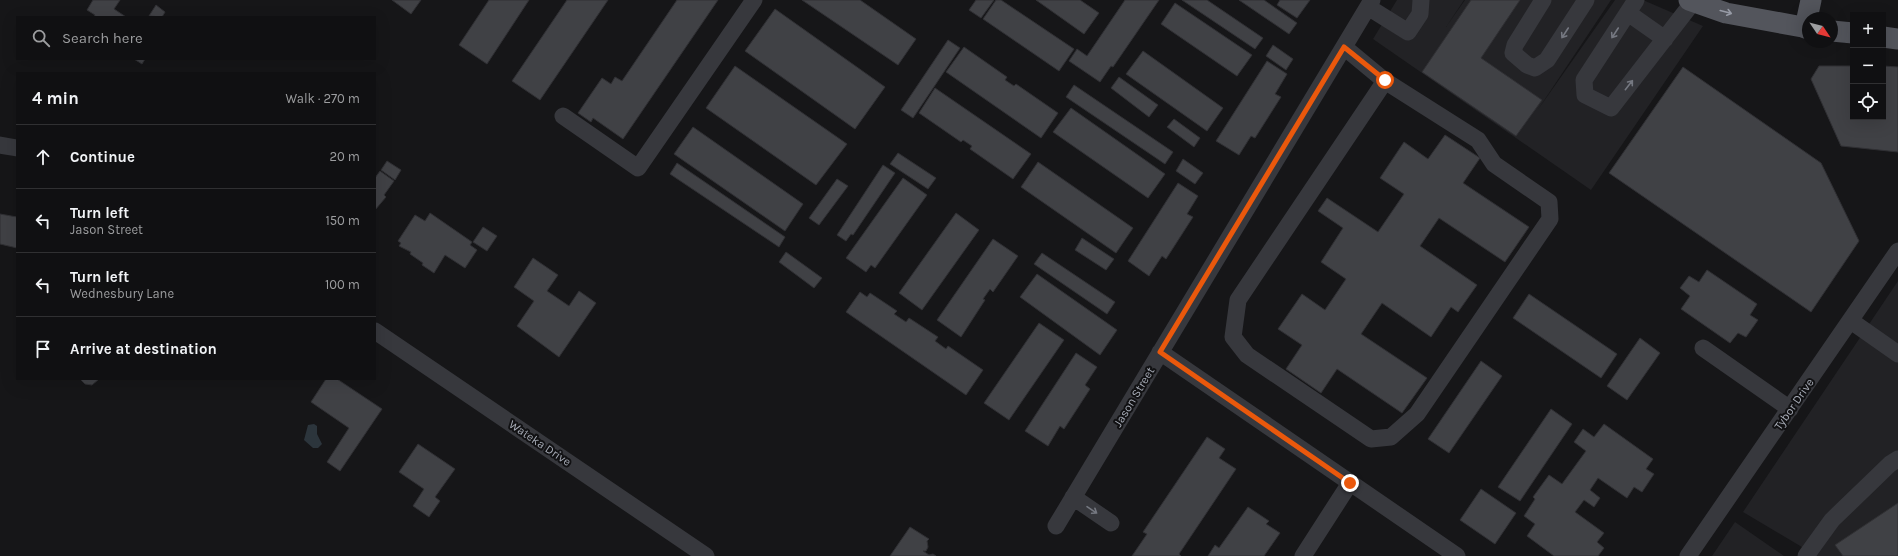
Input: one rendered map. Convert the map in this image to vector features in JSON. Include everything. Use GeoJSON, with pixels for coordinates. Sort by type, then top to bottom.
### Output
{"type":"FeatureCollection","features":[{"type":"Feature","properties":{"kind":"main road"},"geometry":{"type":"LineString","coordinates":[[1809,12],[1811,0]]}},
{"type":"Feature","properties":{"kind":"main road"},"geometry":{"type":"LineString","coordinates":[[1691,1],[1726,13],[1802,27]]}},
{"type":"Feature","properties":{"kind":"main road"},"geometry":{"type":"LineString","coordinates":[[1838,32],[1850,33]]}},
{"type":"Feature","properties":{"kind":"main road"},"geometry":{"type":"LineString","coordinates":[[1886,37],[1898,38]]}},
{"type":"Feature","properties":{"kind":"street"},"geometry":{"type":"LineString","coordinates":[[563,116],[638,168],[754,0]]}},
{"type":"Feature","properties":{"kind":"street"},"geometry":{"type":"LineString","coordinates":[[1370,4],[1408,32],[1420,14],[1421,0]]}},
{"type":"Feature","properties":{"kind":"street"},"geometry":{"type":"LineString","coordinates":[[1543,0],[1515,45],[1513,53],[1527,65],[1535,68],[1547,60],[1586,0]]}},
{"type":"Feature","properties":{"kind":"street"},"geometry":{"type":"LineString","coordinates":[[1665,39],[1632,7],[1584,80],[1586,95],[1611,108],[1665,39],[1691,1]]}},
{"type":"Feature","properties":{"kind":"street","name":"Jason Street"},"geometry":{"type":"LineString","coordinates":[[1056,526],[1370,4]]}},
{"type":"Feature","properties":{"kind":"street"},"geometry":{"type":"LineString","coordinates":[[1344,47],[1385,80],[1478,140],[1494,164],[1549,202],[1550,219],[1417,414],[1391,437],[1372,439],[1247,355],[1233,337],[1238,300],[1385,80]]}},
{"type":"Feature","properties":{"kind":"street"},"geometry":{"type":"LineString","coordinates":[[0,145],[16,148]]}},
{"type":"Feature","properties":{"kind":"street","name":"Tybor Drive"},"geometry":{"type":"LineString","coordinates":[[1688,556],[1898,251]]}},
{"type":"Feature","properties":{"kind":"street"},"geometry":{"type":"LineString","coordinates":[[1850,322],[1898,354]]}},
{"type":"Feature","properties":{"kind":"street","name":"Wateka Drive"},"geometry":{"type":"LineString","coordinates":[[376,331],[706,556]]}},
{"type":"Feature","properties":{"kind":"street"},"geometry":{"type":"LineString","coordinates":[[1703,348],[1790,409]]}},
{"type":"Feature","properties":{"kind":"street"},"geometry":{"type":"LineString","coordinates":[[1160,352],[1457,556]]}},
{"type":"Feature","properties":{"kind":"street"},"geometry":{"type":"LineString","coordinates":[[1806,556],[1832,520],[1890,464],[1898,459]]}},
{"type":"Feature","properties":{"kind":"street"},"geometry":{"type":"LineString","coordinates":[[1303,556],[1350,483]]}},
{"type":"Feature","properties":{"kind":"street"},"geometry":{"type":"LineString","coordinates":[[1073,497],[1111,523]]}},
{"type":"Feature","properties":{"kind":"shaded area"},"geometry":{"type":"Polygon","coordinates":[[[1397,0],[1464,0],[1446,27],[1465,0],[1611,0],[1537,111],[1615,0],[1643,0],[1703,26],[1591,190],[1373,39],[1397,0]]]}},
{"type":"Feature","properties":{"kind":"shaded area"},"geometry":{"type":"Polygon","coordinates":[[[1898,281],[1898,556],[1817,556],[1743,512],[1898,281]]]}},
{"type":"Feature","properties":{"kind":"shaded area"},"geometry":{"type":"Polygon","coordinates":[[[314,424],[317,426],[317,434],[322,444],[318,448],[313,448],[304,440],[308,425],[314,424]]]}},
{"type":"Feature","properties":{"kind":"shaded area"},"geometry":{"type":"Polygon","coordinates":[[[1735,522],[1784,556],[1712,556],[1735,522]]]}},
{"type":"Feature","properties":{"kind":"building"},"geometry":{"type":"Polygon","coordinates":[[[93,0],[120,0],[114,9],[124,16],[94,16],[87,10],[93,0]]]}},
{"type":"Feature","properties":{"kind":"building"},"geometry":{"type":"Polygon","coordinates":[[[392,0],[421,0],[411,14],[392,0]]]}},
{"type":"Feature","properties":{"kind":"building"},"geometry":{"type":"Polygon","coordinates":[[[489,0],[529,0],[487,64],[459,45],[489,0]]]}},
{"type":"Feature","properties":{"kind":"building"},"geometry":{"type":"Polygon","coordinates":[[[567,0],[608,0],[540,100],[512,81],[567,0]]]}},
{"type":"Feature","properties":{"kind":"building"},"geometry":{"type":"Polygon","coordinates":[[[677,0],[718,0],[623,139],[593,118],[591,122],[578,113],[602,78],[611,84],[615,77],[622,81],[677,0]]]}},
{"type":"Feature","properties":{"kind":"building"},"geometry":{"type":"Polygon","coordinates":[[[802,0],[860,0],[916,39],[898,65],[802,0]]]}},
{"type":"Feature","properties":{"kind":"building"},"geometry":{"type":"Polygon","coordinates":[[[976,0],[994,0],[981,18],[969,10],[976,0]]]}},
{"type":"Feature","properties":{"kind":"building"},"geometry":{"type":"Polygon","coordinates":[[[996,0],[1001,0],[1074,49],[1059,71],[983,19],[996,0]]]}},
{"type":"Feature","properties":{"kind":"building"},"geometry":{"type":"Polygon","coordinates":[[[1036,0],[1080,0],[1099,13],[1084,34],[1036,0]]]}},
{"type":"Feature","properties":{"kind":"building"},"geometry":{"type":"Polygon","coordinates":[[[1125,0],[1159,0],[1113,67],[1111,66],[1100,82],[1069,61],[1077,49],[1087,56],[1125,0]]]}},
{"type":"Feature","properties":{"kind":"building"},"geometry":{"type":"Polygon","coordinates":[[[1182,0],[1207,0],[1263,38],[1255,49],[1182,0]]]}},
{"type":"Feature","properties":{"kind":"building"},"geometry":{"type":"Polygon","coordinates":[[[1239,0],[1264,0],[1297,23],[1289,34],[1239,0]]]}},
{"type":"Feature","properties":{"kind":"building"},"geometry":{"type":"Polygon","coordinates":[[[1280,0],[1310,0],[1297,18],[1277,5],[1280,0]]]}},
{"type":"Feature","properties":{"kind":"building"},"geometry":{"type":"Polygon","coordinates":[[[1471,0],[1520,0],[1481,58],[1542,100],[1516,136],[1422,72],[1471,0]]]}},
{"type":"Feature","properties":{"kind":"building"},"geometry":{"type":"Polygon","coordinates":[[[1175,3],[1252,55],[1237,76],[1161,24],[1175,3]]]}},
{"type":"Feature","properties":{"kind":"building"},"geometry":{"type":"Polygon","coordinates":[[[156,5],[165,12],[163,16],[149,16],[156,5]]]}},
{"type":"Feature","properties":{"kind":"building"},"geometry":{"type":"Polygon","coordinates":[[[775,9],[885,87],[855,129],[745,51],[775,9]]]}},
{"type":"Feature","properties":{"kind":"building"},"geometry":{"type":"Polygon","coordinates":[[[948,40],[960,48],[913,118],[901,110],[948,40]]]}},
{"type":"Feature","properties":{"kind":"building"},"geometry":{"type":"Polygon","coordinates":[[[1273,45],[1293,59],[1286,70],[1266,56],[1273,45]]]}},
{"type":"Feature","properties":{"kind":"building"},"geometry":{"type":"Polygon","coordinates":[[[964,47],[1007,77],[1005,80],[1014,86],[1016,84],[1058,113],[1041,138],[946,72],[964,47]]]}},
{"type":"Feature","properties":{"kind":"building"},"geometry":{"type":"Polygon","coordinates":[[[1143,51],[1223,108],[1207,131],[1126,74],[1143,51]]]}},
{"type":"Feature","properties":{"kind":"building"},"geometry":{"type":"Polygon","coordinates":[[[136,60],[144,60],[142,64],[136,60]]]}},
{"type":"Feature","properties":{"kind":"building"},"geometry":{"type":"Polygon","coordinates":[[[1267,61],[1287,74],[1275,94],[1281,97],[1255,138],[1251,136],[1239,155],[1216,141],[1267,61]]]}},
{"type":"Feature","properties":{"kind":"building"},"geometry":{"type":"Polygon","coordinates":[[[735,66],[847,144],[816,185],[706,108],[735,66]]]}},
{"type":"Feature","properties":{"kind":"building"},"geometry":{"type":"Polygon","coordinates":[[[1819,66],[1850,66],[1850,120],[1886,120],[1886,66],[1898,67],[1898,152],[1841,146],[1811,79],[1819,66]]]}},
{"type":"Feature","properties":{"kind":"building"},"geometry":{"type":"Polygon","coordinates":[[[1683,67],[1821,163],[1859,241],[1811,312],[1609,173],[1683,67]]]}},
{"type":"Feature","properties":{"kind":"building"},"geometry":{"type":"Polygon","coordinates":[[[1119,77],[1158,105],[1149,117],[1111,88],[1119,77]]]}},
{"type":"Feature","properties":{"kind":"building"},"geometry":{"type":"Polygon","coordinates":[[[1074,85],[1173,152],[1165,164],[1066,97],[1074,85]]]}},
{"type":"Feature","properties":{"kind":"building"},"geometry":{"type":"Polygon","coordinates":[[[935,88],[1031,154],[1013,179],[970,149],[972,146],[963,140],[961,142],[919,113],[935,88]]]}},
{"type":"Feature","properties":{"kind":"building"},"geometry":{"type":"Polygon","coordinates":[[[1071,108],[1165,174],[1148,198],[1053,132],[1071,108]]]}},
{"type":"Feature","properties":{"kind":"building"},"geometry":{"type":"Polygon","coordinates":[[[1174,119],[1200,138],[1194,147],[1167,127],[1174,119]]]}},
{"type":"Feature","properties":{"kind":"building"},"geometry":{"type":"Polygon","coordinates":[[[693,127],[803,204],[785,231],[674,154],[693,127]]]}},
{"type":"Feature","properties":{"kind":"building"},"geometry":{"type":"Polygon","coordinates":[[[1445,135],[1480,158],[1463,183],[1529,227],[1505,262],[1439,218],[1420,246],[1477,285],[1458,312],[1451,307],[1431,337],[1382,303],[1361,334],[1427,378],[1402,413],[1337,369],[1321,393],[1286,369],[1302,345],[1278,329],[1302,294],[1325,310],[1346,279],[1321,262],[1343,228],[1318,211],[1327,198],[1378,232],[1404,194],[1380,178],[1404,142],[1428,159],[1445,135]]]}},
{"type":"Feature","properties":{"kind":"building"},"geometry":{"type":"Polygon","coordinates":[[[898,153],[936,178],[928,189],[890,164],[898,153]]]}},
{"type":"Feature","properties":{"kind":"building"},"geometry":{"type":"Polygon","coordinates":[[[1183,159],[1203,173],[1195,184],[1176,171],[1183,159]]]}},
{"type":"Feature","properties":{"kind":"building"},"geometry":{"type":"Polygon","coordinates":[[[387,161],[401,170],[395,180],[381,170],[387,161]]]}},
{"type":"Feature","properties":{"kind":"building"},"geometry":{"type":"Polygon","coordinates":[[[1038,162],[1133,228],[1116,253],[1021,187],[1038,162]]]}},
{"type":"Feature","properties":{"kind":"building"},"geometry":{"type":"Polygon","coordinates":[[[677,163],[785,237],[779,247],[670,174],[677,163]]]}},
{"type":"Feature","properties":{"kind":"building"},"geometry":{"type":"Polygon","coordinates":[[[883,165],[895,173],[853,235],[851,234],[846,241],[837,235],[883,165]]]}},
{"type":"Feature","properties":{"kind":"building"},"geometry":{"type":"Polygon","coordinates":[[[380,171],[394,181],[384,195],[386,197],[376,209],[376,177],[380,171]]]}},
{"type":"Feature","properties":{"kind":"building"},"geometry":{"type":"Polygon","coordinates":[[[903,178],[927,195],[875,268],[871,265],[866,272],[846,258],[903,178]]]}},
{"type":"Feature","properties":{"kind":"building"},"geometry":{"type":"Polygon","coordinates":[[[837,179],[848,186],[819,225],[809,218],[837,179]]]}},
{"type":"Feature","properties":{"kind":"building"},"geometry":{"type":"Polygon","coordinates":[[[1178,183],[1198,196],[1187,214],[1193,217],[1166,259],[1162,256],[1149,276],[1128,261],[1178,183]]]}},
{"type":"Feature","properties":{"kind":"building"},"geometry":{"type":"Polygon","coordinates":[[[430,213],[472,242],[470,245],[477,250],[465,268],[445,255],[434,273],[422,265],[423,263],[410,254],[411,252],[399,246],[401,243],[398,241],[415,215],[425,221],[430,213]]]}},
{"type":"Feature","properties":{"kind":"building"},"geometry":{"type":"Polygon","coordinates":[[[956,213],[979,230],[922,310],[899,293],[956,213]]]}},
{"type":"Feature","properties":{"kind":"building"},"geometry":{"type":"Polygon","coordinates":[[[0,214],[16,217],[16,248],[0,244],[0,214]]]}},
{"type":"Feature","properties":{"kind":"building"},"geometry":{"type":"Polygon","coordinates":[[[483,227],[497,236],[487,251],[473,242],[483,227]]]}},
{"type":"Feature","properties":{"kind":"building"},"geometry":{"type":"Polygon","coordinates":[[[1082,238],[1114,259],[1106,270],[1075,250],[1082,238]]]}},
{"type":"Feature","properties":{"kind":"building"},"geometry":{"type":"Polygon","coordinates":[[[993,239],[1018,256],[993,292],[990,289],[983,299],[985,300],[961,337],[937,320],[993,239]]]}},
{"type":"Feature","properties":{"kind":"building"},"geometry":{"type":"Polygon","coordinates":[[[786,252],[822,278],[814,288],[779,262],[786,252]]]}},
{"type":"Feature","properties":{"kind":"building"},"geometry":{"type":"Polygon","coordinates":[[[1042,253],[1115,302],[1107,314],[1034,264],[1042,253]]]}},
{"type":"Feature","properties":{"kind":"building"},"geometry":{"type":"Polygon","coordinates":[[[533,258],[558,275],[547,291],[569,306],[579,291],[596,303],[559,357],[517,326],[534,301],[514,287],[533,258]]]}},
{"type":"Feature","properties":{"kind":"building"},"geometry":{"type":"Polygon","coordinates":[[[1707,270],[1757,304],[1750,315],[1758,320],[1746,337],[1738,333],[1730,343],[1681,309],[1690,296],[1680,288],[1689,276],[1699,282],[1707,270]]]}},
{"type":"Feature","properties":{"kind":"building"},"geometry":{"type":"Polygon","coordinates":[[[1037,274],[1117,330],[1100,355],[1020,297],[1037,274]]]}},
{"type":"Feature","properties":{"kind":"building"},"geometry":{"type":"Polygon","coordinates":[[[860,292],[867,297],[870,293],[897,311],[894,314],[906,322],[909,318],[938,337],[935,341],[946,349],[948,346],[983,370],[966,395],[846,312],[860,292]]]}},
{"type":"Feature","properties":{"kind":"building"},"geometry":{"type":"Polygon","coordinates":[[[1529,294],[1617,354],[1601,378],[1513,318],[1529,294]]]}},
{"type":"Feature","properties":{"kind":"building"},"geometry":{"type":"Polygon","coordinates":[[[1039,323],[1064,340],[1009,420],[984,403],[1039,323]]]}},
{"type":"Feature","properties":{"kind":"building"},"geometry":{"type":"Polygon","coordinates":[[[1640,338],[1660,353],[1627,400],[1607,386],[1640,338]]]}},
{"type":"Feature","properties":{"kind":"building"},"geometry":{"type":"Polygon","coordinates":[[[1076,353],[1097,367],[1085,385],[1090,389],[1064,429],[1060,426],[1048,446],[1025,431],[1076,353]]]}},
{"type":"Feature","properties":{"kind":"building"},"geometry":{"type":"Polygon","coordinates":[[[1481,361],[1502,376],[1449,453],[1428,439],[1481,361]]]}},
{"type":"Feature","properties":{"kind":"building"},"geometry":{"type":"Polygon","coordinates":[[[81,380],[98,380],[92,385],[85,384],[81,380]]]}},
{"type":"Feature","properties":{"kind":"building"},"geometry":{"type":"Polygon","coordinates":[[[325,380],[338,380],[382,409],[340,471],[327,462],[349,428],[311,402],[325,380]]]}},
{"type":"Feature","properties":{"kind":"building"},"geometry":{"type":"Polygon","coordinates":[[[1551,409],[1572,424],[1520,501],[1498,487],[1551,409]]]}},
{"type":"Feature","properties":{"kind":"building"},"geometry":{"type":"Polygon","coordinates":[[[1604,424],[1653,459],[1646,469],[1654,474],[1642,492],[1634,487],[1627,498],[1598,478],[1590,490],[1600,498],[1594,507],[1584,500],[1575,512],[1604,533],[1597,542],[1604,548],[1598,556],[1554,556],[1527,536],[1535,524],[1524,516],[1535,499],[1533,497],[1549,475],[1562,484],[1586,451],[1574,442],[1583,429],[1594,437],[1604,424]]]}},
{"type":"Feature","properties":{"kind":"building"},"geometry":{"type":"Polygon","coordinates":[[[1207,437],[1225,449],[1219,458],[1236,469],[1179,554],[1181,556],[1132,556],[1147,534],[1143,532],[1207,437]]]}},
{"type":"Feature","properties":{"kind":"building"},"geometry":{"type":"Polygon","coordinates":[[[418,444],[455,469],[435,497],[440,501],[429,517],[413,506],[424,489],[399,472],[418,444]]]}},
{"type":"Feature","properties":{"kind":"building"},"geometry":{"type":"Polygon","coordinates":[[[1481,489],[1516,513],[1495,544],[1460,520],[1481,489]]]}},
{"type":"Feature","properties":{"kind":"building"},"geometry":{"type":"Polygon","coordinates":[[[1898,503],[1898,556],[1843,556],[1835,545],[1898,503]]]}},
{"type":"Feature","properties":{"kind":"building"},"geometry":{"type":"Polygon","coordinates":[[[1248,507],[1269,521],[1266,524],[1280,533],[1264,556],[1208,556],[1215,545],[1219,548],[1248,507]]]}},
{"type":"Feature","properties":{"kind":"building"},"geometry":{"type":"Polygon","coordinates":[[[910,527],[929,539],[927,541],[928,547],[926,551],[923,551],[929,555],[933,554],[936,556],[890,556],[910,527]]]}},
{"type":"Feature","properties":{"kind":"route"},"geometry":{"type":"LineString","coordinates":[[1350,483],[1160,352],[1344,47],[1385,80]]}}]}
